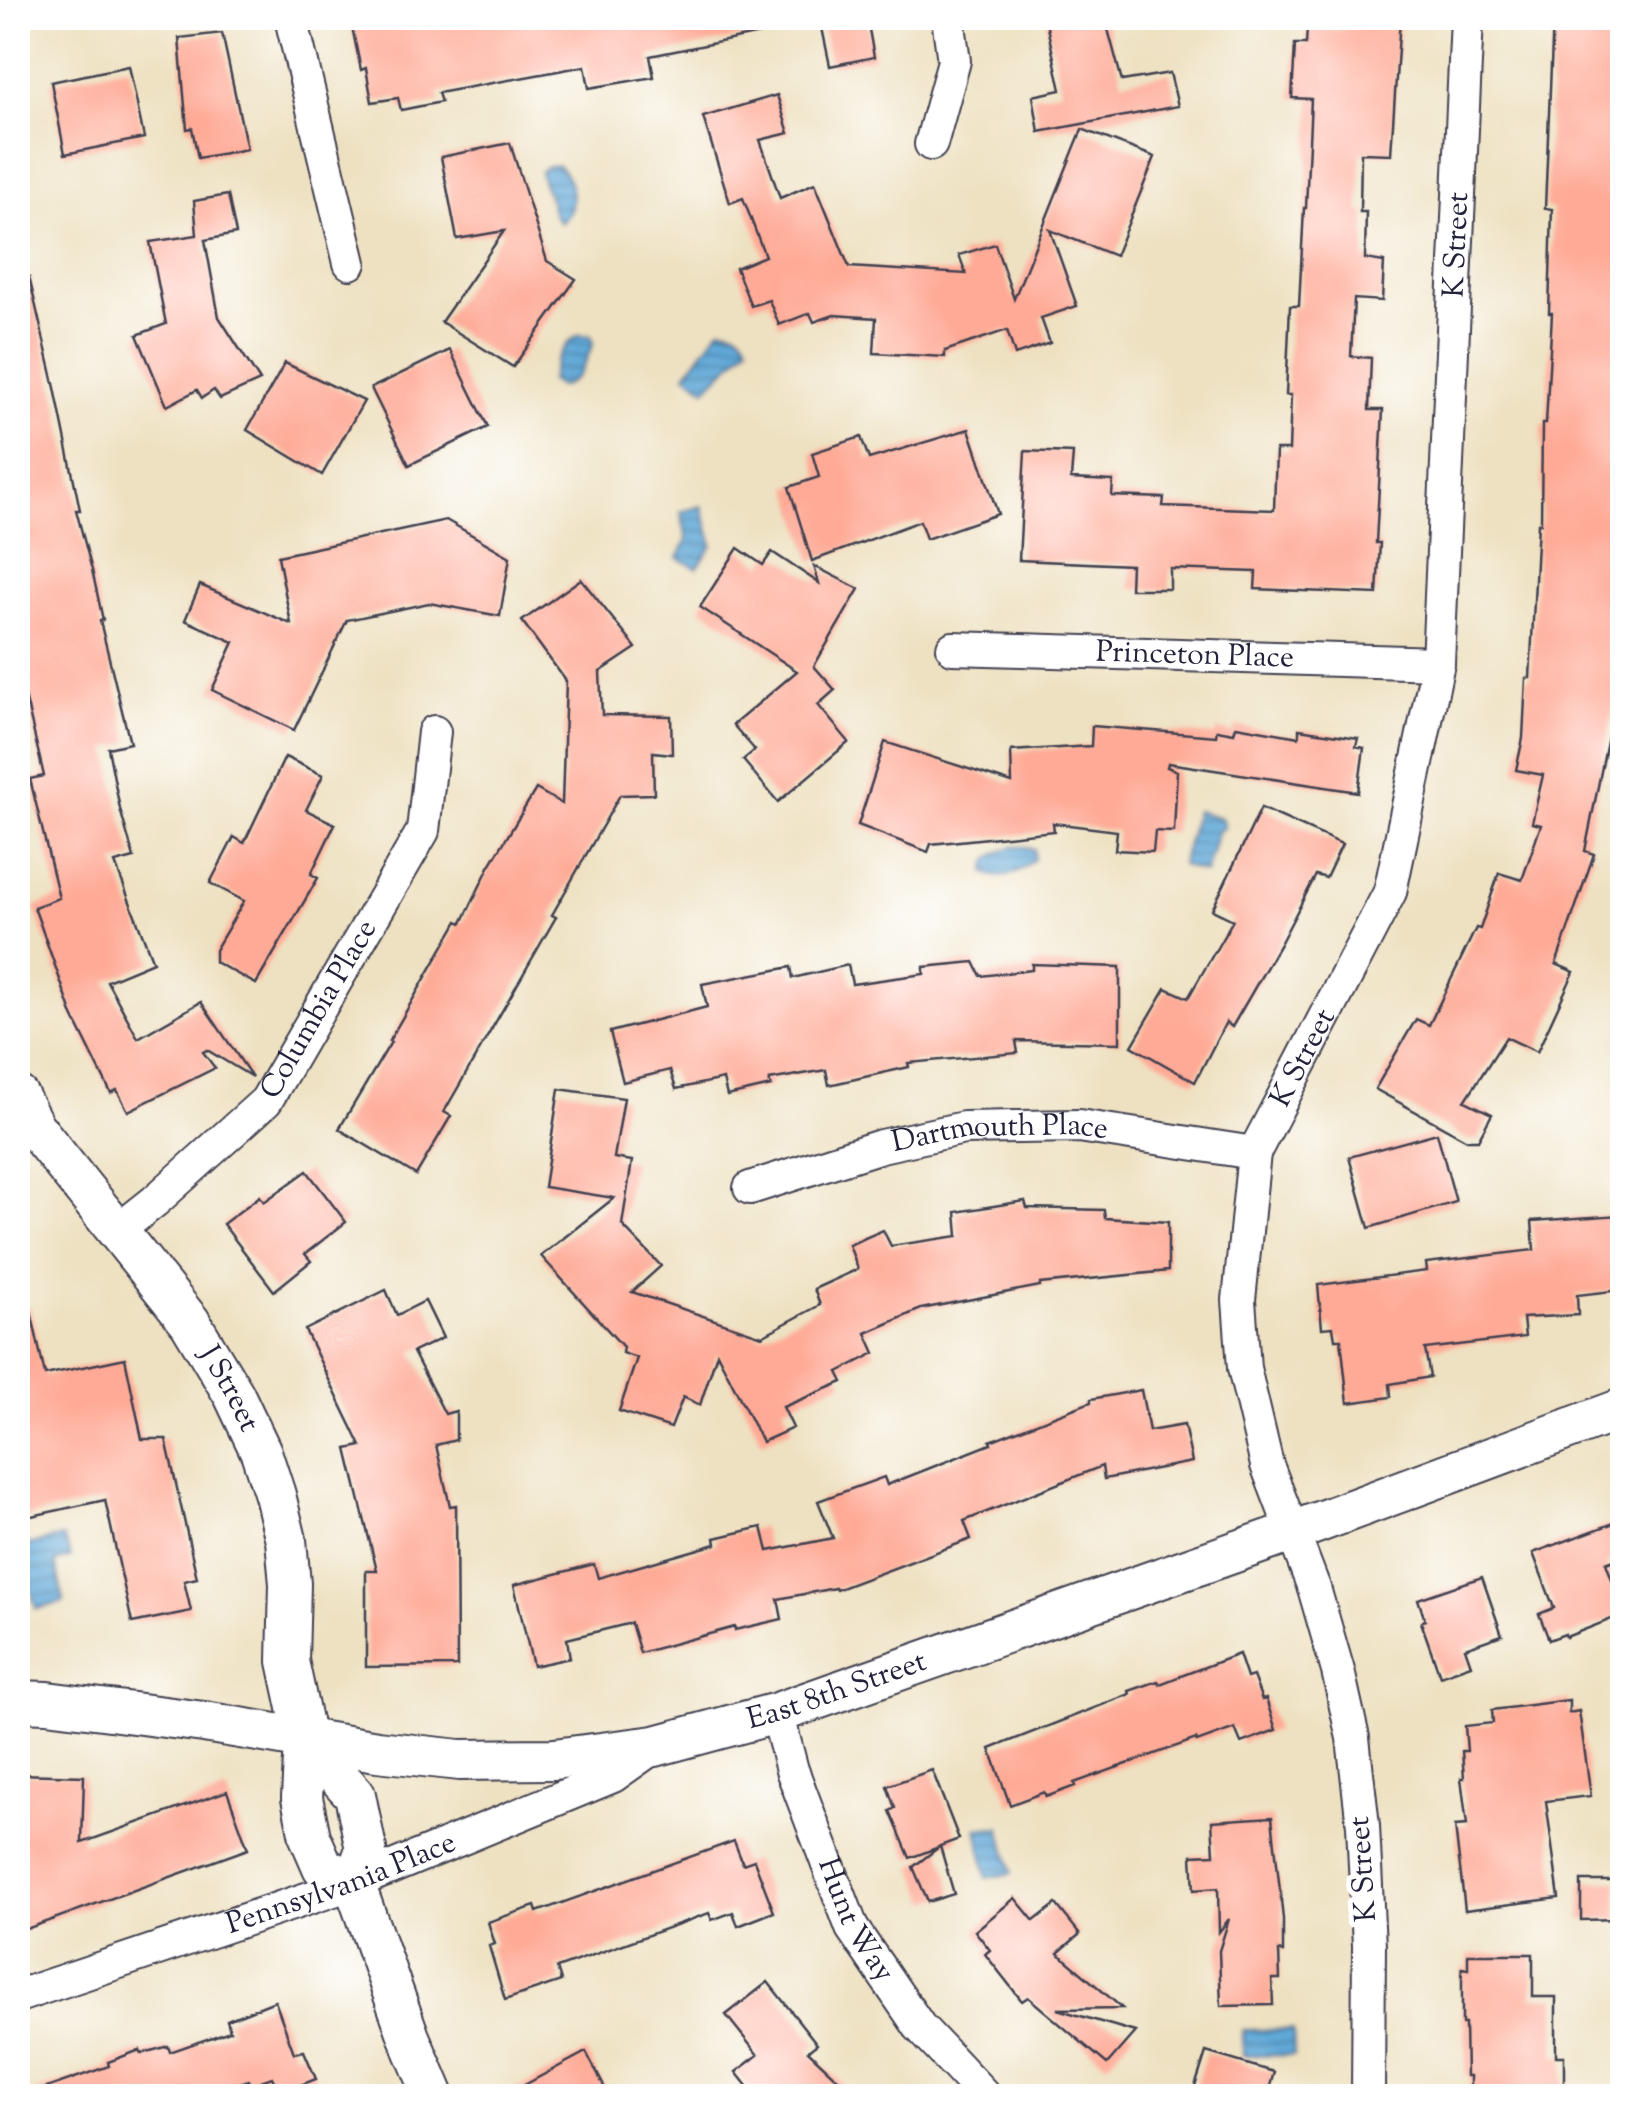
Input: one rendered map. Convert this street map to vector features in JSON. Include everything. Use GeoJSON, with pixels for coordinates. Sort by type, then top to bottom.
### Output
{"type":"FeatureCollection","features":[{"type":"Feature","properties":{"kind":"street"},"geometry":{"type":"LineString","coordinates":[[291,18],[350,263]]}},
{"type":"Feature","properties":{"kind":"street"},"geometry":{"type":"LineString","coordinates":[[932,144],[954,61],[948,18]]}},
{"type":"Feature","properties":{"kind":"street","name":"K Street"},"geometry":{"type":"LineString","coordinates":[[1368,2096],[1369,1946],[1352,1738],[1318,1604],[1267,1465],[1244,1368],[1239,1300],[1254,1153],[1390,892],[1438,664],[1467,18]]}},
{"type":"Feature","properties":{"kind":"street","name":"Princeton Place"},"geometry":{"type":"LineString","coordinates":[[954,648],[1438,664]]}},
{"type":"Feature","properties":{"kind":"street","name":"Columbia Place"},"geometry":{"type":"LineString","coordinates":[[116,1232],[266,1101],[422,831],[434,732]]}},
{"type":"Feature","properties":{"kind":"street","name":"J Street"},"geometry":{"type":"LineString","coordinates":[[18,1096],[34,1127],[190,1322],[234,1395],[261,1452],[286,1540],[290,1584],[288,1662],[305,1740]]}},
{"type":"Feature","properties":{"kind":"street","name":"Dartmouth Place"},"geometry":{"type":"LineString","coordinates":[[750,1188],[880,1146],[964,1128],[1079,1126],[1254,1153]]}},
{"type":"Feature","properties":{"kind":"street","name":"East 8th Street"},"geometry":{"type":"LineString","coordinates":[[18,1701],[204,1722],[378,1751],[460,1760],[554,1759],[655,1746],[777,1713],[1292,1532],[1622,1410]]}},
{"type":"Feature","properties":{"kind":"street","name":"Hunt Way"},"geometry":{"type":"LineString","coordinates":[[777,1713],[792,1770],[852,1928],[919,2026],[985,2096]]}},
{"type":"Feature","properties":{"kind":"street"},"geometry":{"type":"LineString","coordinates":[[305,1740],[356,1795],[366,1849],[354,1883],[434,2096]]}},
{"type":"Feature","properties":{"kind":"street","name":"Pennsylvania Place"},"geometry":{"type":"LineString","coordinates":[[18,1996],[354,1883],[613,1776],[655,1746]]}},
{"type":"Feature","properties":{"kind":"water"},"geometry":{"type":"Polygon","coordinates":[[[557,165],[572,194],[570,210],[561,223],[553,213],[540,171],[557,165]]]}},
{"type":"Feature","properties":{"kind":"water"},"geometry":{"type":"Polygon","coordinates":[[[720,328],[738,332],[749,345],[706,389],[686,374],[720,328]]]}},
{"type":"Feature","properties":{"kind":"water"},"geometry":{"type":"Polygon","coordinates":[[[579,335],[591,336],[593,344],[577,376],[559,387],[550,381],[554,367],[564,348],[579,335]]]}},
{"type":"Feature","properties":{"kind":"water"},"geometry":{"type":"Polygon","coordinates":[[[702,506],[713,545],[697,568],[678,558],[687,540],[681,512],[702,506]]]}},
{"type":"Feature","properties":{"kind":"water"},"geometry":{"type":"Polygon","coordinates":[[[1196,811],[1221,818],[1224,827],[1217,832],[1205,873],[1181,865],[1196,811]]]}},
{"type":"Feature","properties":{"kind":"water"},"geometry":{"type":"Polygon","coordinates":[[[1012,847],[1034,850],[1034,859],[1012,874],[986,873],[990,859],[1012,847]]]}},
{"type":"Feature","properties":{"kind":"water"},"geometry":{"type":"Polygon","coordinates":[[[63,1537],[71,1558],[55,1562],[64,1602],[36,1609],[26,1571],[18,1573],[18,1543],[26,1541],[28,1545],[63,1537]]]}},
{"type":"Feature","properties":{"kind":"water"},"geometry":{"type":"Polygon","coordinates":[[[1000,1827],[1012,1873],[987,1878],[977,1828],[1000,1827]]]}},
{"type":"Feature","properties":{"kind":"water"},"geometry":{"type":"Polygon","coordinates":[[[1243,2030],[1293,2030],[1294,2055],[1243,2056],[1243,2030]]]}},
{"type":"Feature","properties":{"kind":"building"},"geometry":{"type":"Polygon","coordinates":[[[374,18],[774,18],[775,31],[650,56],[654,77],[589,88],[585,66],[438,93],[441,102],[401,110],[398,98],[372,102],[366,68],[361,70],[351,22],[374,18]]]}},
{"type":"Feature","properties":{"kind":"building"},"geometry":{"type":"Polygon","coordinates":[[[820,18],[867,18],[874,57],[830,66],[820,18]]]}},
{"type":"Feature","properties":{"kind":"building"},"geometry":{"type":"Polygon","coordinates":[[[1045,18],[1105,18],[1122,81],[1170,73],[1178,106],[1039,132],[1033,96],[1061,90],[1045,18]]]}},
{"type":"Feature","properties":{"kind":"building"},"geometry":{"type":"Polygon","coordinates":[[[1343,18],[1400,18],[1391,154],[1361,153],[1360,212],[1366,212],[1365,259],[1384,262],[1382,301],[1354,299],[1351,356],[1371,358],[1369,410],[1383,410],[1377,594],[1255,589],[1256,572],[1170,569],[1170,589],[1130,589],[1131,565],[1019,560],[1025,451],[1073,453],[1071,479],[1113,481],[1112,496],[1164,498],[1163,506],[1274,510],[1276,450],[1289,450],[1291,395],[1286,395],[1290,306],[1299,306],[1311,99],[1292,98],[1295,44],[1306,44],[1307,28],[1342,30],[1343,18]]]}},
{"type":"Feature","properties":{"kind":"building"},"geometry":{"type":"Polygon","coordinates":[[[1553,18],[1622,20],[1622,515],[1615,630],[1622,630],[1622,703],[1615,702],[1585,851],[1594,854],[1556,964],[1574,972],[1537,1052],[1506,1037],[1465,1101],[1492,1114],[1478,1140],[1467,1140],[1375,1089],[1416,1019],[1429,1025],[1476,928],[1480,929],[1499,873],[1522,880],[1541,825],[1532,823],[1543,775],[1516,770],[1523,738],[1526,678],[1530,678],[1541,523],[1542,424],[1546,424],[1552,313],[1552,209],[1545,208],[1553,18]]]}},
{"type":"Feature","properties":{"kind":"building"},"geometry":{"type":"Polygon","coordinates":[[[222,33],[247,149],[198,158],[192,128],[187,129],[179,38],[222,33]]]}},
{"type":"Feature","properties":{"kind":"building"},"geometry":{"type":"Polygon","coordinates":[[[129,66],[144,138],[65,154],[51,82],[129,66]]]}},
{"type":"Feature","properties":{"kind":"building"},"geometry":{"type":"Polygon","coordinates":[[[777,95],[789,133],[760,140],[780,198],[815,183],[849,267],[966,274],[959,255],[995,244],[1014,299],[1082,129],[1155,157],[1115,256],[1050,230],[1077,306],[1041,318],[1050,343],[1015,355],[1007,330],[945,351],[945,357],[874,353],[876,318],[834,315],[814,322],[810,313],[779,325],[769,300],[751,306],[736,268],[765,256],[743,198],[730,203],[703,117],[777,95]]]}},
{"type":"Feature","properties":{"kind":"building"},"geometry":{"type":"Polygon","coordinates":[[[510,143],[547,261],[576,279],[513,367],[441,322],[504,231],[457,239],[441,157],[510,143]]]}},
{"type":"Feature","properties":{"kind":"building"},"geometry":{"type":"Polygon","coordinates":[[[228,195],[236,234],[205,240],[219,317],[260,381],[220,399],[214,390],[202,398],[197,390],[167,406],[137,335],[166,324],[150,242],[197,235],[194,201],[228,195]]]}},
{"type":"Feature","properties":{"kind":"building"},"geometry":{"type":"Polygon","coordinates":[[[29,277],[80,510],[76,510],[103,620],[100,621],[130,743],[108,748],[134,858],[115,863],[153,962],[107,981],[138,1038],[201,1002],[252,1077],[207,1050],[203,1052],[215,1068],[128,1111],[117,1090],[111,1093],[73,1016],[34,907],[59,898],[30,779],[44,776],[18,666],[18,279],[29,277]]]}},
{"type":"Feature","properties":{"kind":"building"},"geometry":{"type":"Polygon","coordinates":[[[450,350],[488,427],[409,465],[371,388],[450,350]]]}},
{"type":"Feature","properties":{"kind":"building"},"geometry":{"type":"Polygon","coordinates":[[[285,363],[364,401],[322,475],[247,430],[285,363]]]}},
{"type":"Feature","properties":{"kind":"building"},"geometry":{"type":"Polygon","coordinates":[[[969,429],[998,514],[926,539],[920,521],[812,561],[789,487],[819,477],[812,453],[861,437],[869,459],[969,429]]]}},
{"type":"Feature","properties":{"kind":"building"},"geometry":{"type":"Polygon","coordinates":[[[446,520],[510,557],[500,616],[429,603],[347,620],[294,730],[212,690],[234,642],[185,620],[200,585],[291,624],[278,556],[446,520]]]}},
{"type":"Feature","properties":{"kind":"building"},"geometry":{"type":"Polygon","coordinates":[[[738,548],[763,565],[772,552],[819,583],[814,566],[859,589],[814,666],[835,690],[818,705],[849,742],[778,802],[743,760],[755,750],[733,725],[797,671],[700,607],[738,548]]]}},
{"type":"Feature","properties":{"kind":"building"},"geometry":{"type":"Polygon","coordinates":[[[581,579],[636,648],[600,672],[602,715],[671,716],[672,754],[653,752],[654,794],[620,795],[552,915],[556,917],[444,1112],[451,1116],[416,1175],[339,1129],[458,921],[462,923],[489,867],[536,789],[562,804],[566,681],[522,621],[581,579]]]}},
{"type":"Feature","properties":{"kind":"building"},"geometry":{"type":"Polygon","coordinates":[[[1092,726],[1216,736],[1217,730],[1234,733],[1236,726],[1299,737],[1299,729],[1358,738],[1356,746],[1364,748],[1358,792],[1168,763],[1167,767],[1177,771],[1174,832],[1155,831],[1153,852],[1115,850],[1117,831],[1053,823],[1054,831],[931,844],[928,852],[858,825],[885,742],[1012,783],[1011,751],[1091,746],[1092,726]]]}},
{"type":"Feature","properties":{"kind":"building"},"geometry":{"type":"Polygon","coordinates":[[[285,757],[323,775],[306,810],[335,824],[311,874],[318,878],[256,984],[215,962],[215,950],[244,901],[210,883],[234,837],[244,843],[285,757]]]}},
{"type":"Feature","properties":{"kind":"building"},"geometry":{"type":"Polygon","coordinates":[[[1261,808],[1342,844],[1326,878],[1316,875],[1232,1027],[1226,1022],[1195,1082],[1132,1046],[1166,988],[1188,998],[1233,920],[1212,910],[1261,808]]]}},
{"type":"Feature","properties":{"kind":"building"},"geometry":{"type":"Polygon","coordinates":[[[974,962],[981,976],[1032,970],[1032,964],[1120,967],[1120,1043],[1016,1041],[1018,1053],[908,1063],[909,1067],[829,1085],[826,1070],[769,1080],[771,1086],[727,1096],[723,1079],[676,1089],[670,1070],[623,1082],[610,1032],[707,1007],[702,984],[791,967],[793,978],[848,965],[852,984],[924,974],[924,967],[974,962]]]}},
{"type":"Feature","properties":{"kind":"building"},"geometry":{"type":"Polygon","coordinates":[[[559,1089],[624,1098],[614,1158],[632,1161],[622,1225],[661,1266],[632,1292],[762,1336],[820,1305],[814,1289],[858,1269],[849,1245],[883,1230],[891,1246],[958,1236],[956,1212],[1025,1201],[1027,1208],[1104,1210],[1105,1218],[1168,1222],[1168,1271],[1040,1284],[921,1309],[866,1333],[875,1353],[838,1372],[843,1382],[783,1407],[793,1428],[762,1442],[717,1353],[700,1405],[683,1397],[671,1428],[619,1411],[637,1358],[622,1353],[623,1347],[541,1256],[614,1198],[544,1187],[559,1089]]]}},
{"type":"Feature","properties":{"kind":"building"},"geometry":{"type":"Polygon","coordinates":[[[1437,1133],[1456,1202],[1369,1228],[1349,1157],[1437,1133]]]}},
{"type":"Feature","properties":{"kind":"building"},"geometry":{"type":"Polygon","coordinates":[[[307,1171],[346,1222],[305,1254],[311,1261],[274,1291],[223,1224],[260,1196],[264,1202],[307,1171]]]}},
{"type":"Feature","properties":{"kind":"building"},"geometry":{"type":"Polygon","coordinates":[[[1621,1215],[1622,1290],[1577,1295],[1578,1315],[1523,1318],[1525,1337],[1425,1349],[1430,1377],[1390,1384],[1391,1397],[1348,1403],[1341,1339],[1335,1339],[1333,1327],[1322,1328],[1318,1285],[1427,1271],[1426,1263],[1534,1250],[1532,1221],[1621,1215]]]}},
{"type":"Feature","properties":{"kind":"building"},"geometry":{"type":"Polygon","coordinates":[[[386,1290],[397,1315],[425,1301],[443,1338],[413,1352],[445,1414],[456,1411],[456,1440],[436,1445],[450,1506],[456,1505],[457,1666],[366,1667],[366,1571],[377,1571],[347,1449],[361,1446],[305,1330],[386,1290]]]}},
{"type":"Feature","properties":{"kind":"building"},"geometry":{"type":"Polygon","coordinates":[[[30,1307],[45,1375],[125,1358],[142,1439],[166,1439],[197,1578],[184,1581],[191,1611],[132,1623],[105,1500],[18,1519],[18,1309],[30,1307]]]}},
{"type":"Feature","properties":{"kind":"building"},"geometry":{"type":"Polygon","coordinates":[[[1141,1390],[1149,1431],[1184,1425],[1192,1462],[1104,1479],[1102,1466],[964,1521],[971,1539],[836,1590],[778,1599],[782,1619],[735,1627],[640,1653],[631,1623],[567,1639],[570,1658],[533,1666],[514,1585],[594,1564],[598,1578],[716,1544],[715,1538],[762,1527],[768,1551],[833,1538],[818,1501],[884,1477],[887,1485],[1091,1399],[1141,1390]]]}},
{"type":"Feature","properties":{"kind":"building"},"geometry":{"type":"Polygon","coordinates":[[[1622,1520],[1622,1557],[1606,1563],[1622,1615],[1549,1640],[1539,1614],[1554,1608],[1533,1553],[1622,1520]]]}},
{"type":"Feature","properties":{"kind":"building"},"geometry":{"type":"Polygon","coordinates":[[[1482,1577],[1502,1635],[1465,1648],[1471,1665],[1440,1676],[1421,1622],[1425,1620],[1418,1599],[1482,1577]]]}},
{"type":"Feature","properties":{"kind":"building"},"geometry":{"type":"Polygon","coordinates":[[[1239,1654],[1247,1678],[1253,1676],[1262,1700],[1266,1699],[1276,1730],[1241,1743],[1235,1728],[1074,1783],[1075,1786],[1046,1797],[1044,1792],[1010,1805],[990,1749],[1130,1694],[1129,1691],[1158,1681],[1160,1684],[1239,1654]]]}},
{"type":"Feature","properties":{"kind":"building"},"geometry":{"type":"Polygon","coordinates":[[[1569,1700],[1569,1713],[1579,1711],[1591,1796],[1546,1801],[1559,1898],[1465,1910],[1455,1826],[1467,1825],[1461,1778],[1462,1751],[1467,1751],[1465,1726],[1493,1723],[1492,1710],[1569,1700]]]}},
{"type":"Feature","properties":{"kind":"building"},"geometry":{"type":"Polygon","coordinates":[[[932,1770],[959,1839],[940,1846],[954,1894],[928,1902],[913,1867],[939,1847],[910,1858],[890,1811],[895,1808],[887,1786],[932,1770]]]}},
{"type":"Feature","properties":{"kind":"building"},"geometry":{"type":"Polygon","coordinates":[[[18,1774],[84,1776],[82,1843],[227,1791],[248,1849],[18,1932],[18,1774]]]}},
{"type":"Feature","properties":{"kind":"building"},"geometry":{"type":"Polygon","coordinates":[[[1272,1817],[1283,1919],[1280,1979],[1272,1979],[1273,2005],[1221,2006],[1219,1951],[1229,1919],[1219,1932],[1218,1888],[1194,1890],[1192,1855],[1214,1854],[1212,1821],[1272,1817]]]}},
{"type":"Feature","properties":{"kind":"building"},"geometry":{"type":"Polygon","coordinates":[[[734,1841],[743,1864],[754,1860],[774,1912],[738,1926],[733,1912],[712,1920],[709,1913],[557,1968],[561,1981],[505,2000],[489,1946],[495,1944],[488,1922],[535,1906],[537,1912],[734,1841]]]}},
{"type":"Feature","properties":{"kind":"building"},"geometry":{"type":"Polygon","coordinates":[[[1581,1881],[1618,1881],[1618,1919],[1581,1920],[1581,1881]]]}},
{"type":"Feature","properties":{"kind":"building"},"geometry":{"type":"Polygon","coordinates":[[[1015,1898],[1034,1921],[1056,1904],[1080,1934],[1058,1953],[1122,2008],[1057,2009],[1135,2032],[1107,2064],[1028,1997],[1022,2001],[985,1954],[990,1950],[975,1931],[1015,1898]]]}},
{"type":"Feature","properties":{"kind":"building"},"geometry":{"type":"Polygon","coordinates":[[[1468,1954],[1533,1954],[1533,1997],[1556,1997],[1556,2056],[1564,2056],[1564,2095],[1470,2096],[1462,2024],[1462,1968],[1468,1969],[1468,1954]]]}},
{"type":"Feature","properties":{"kind":"building"},"geometry":{"type":"Polygon","coordinates":[[[768,1982],[817,2044],[808,2051],[856,2096],[755,2096],[736,2072],[758,2055],[726,2015],[768,1982]]]}},
{"type":"Feature","properties":{"kind":"building"},"geometry":{"type":"Polygon","coordinates":[[[275,2001],[294,2053],[304,2051],[316,2079],[280,2093],[272,2077],[250,2085],[248,2080],[200,2096],[36,2096],[35,2092],[109,2066],[108,2062],[140,2050],[141,2054],[168,2046],[170,2052],[230,2031],[227,2020],[275,2001]]]}},
{"type":"Feature","properties":{"kind":"building"},"geometry":{"type":"Polygon","coordinates":[[[586,2052],[609,2096],[504,2096],[586,2052]]]}},
{"type":"Feature","properties":{"kind":"building"},"geometry":{"type":"Polygon","coordinates":[[[1206,2052],[1274,2072],[1267,2096],[1192,2096],[1206,2052]]]}}]}
